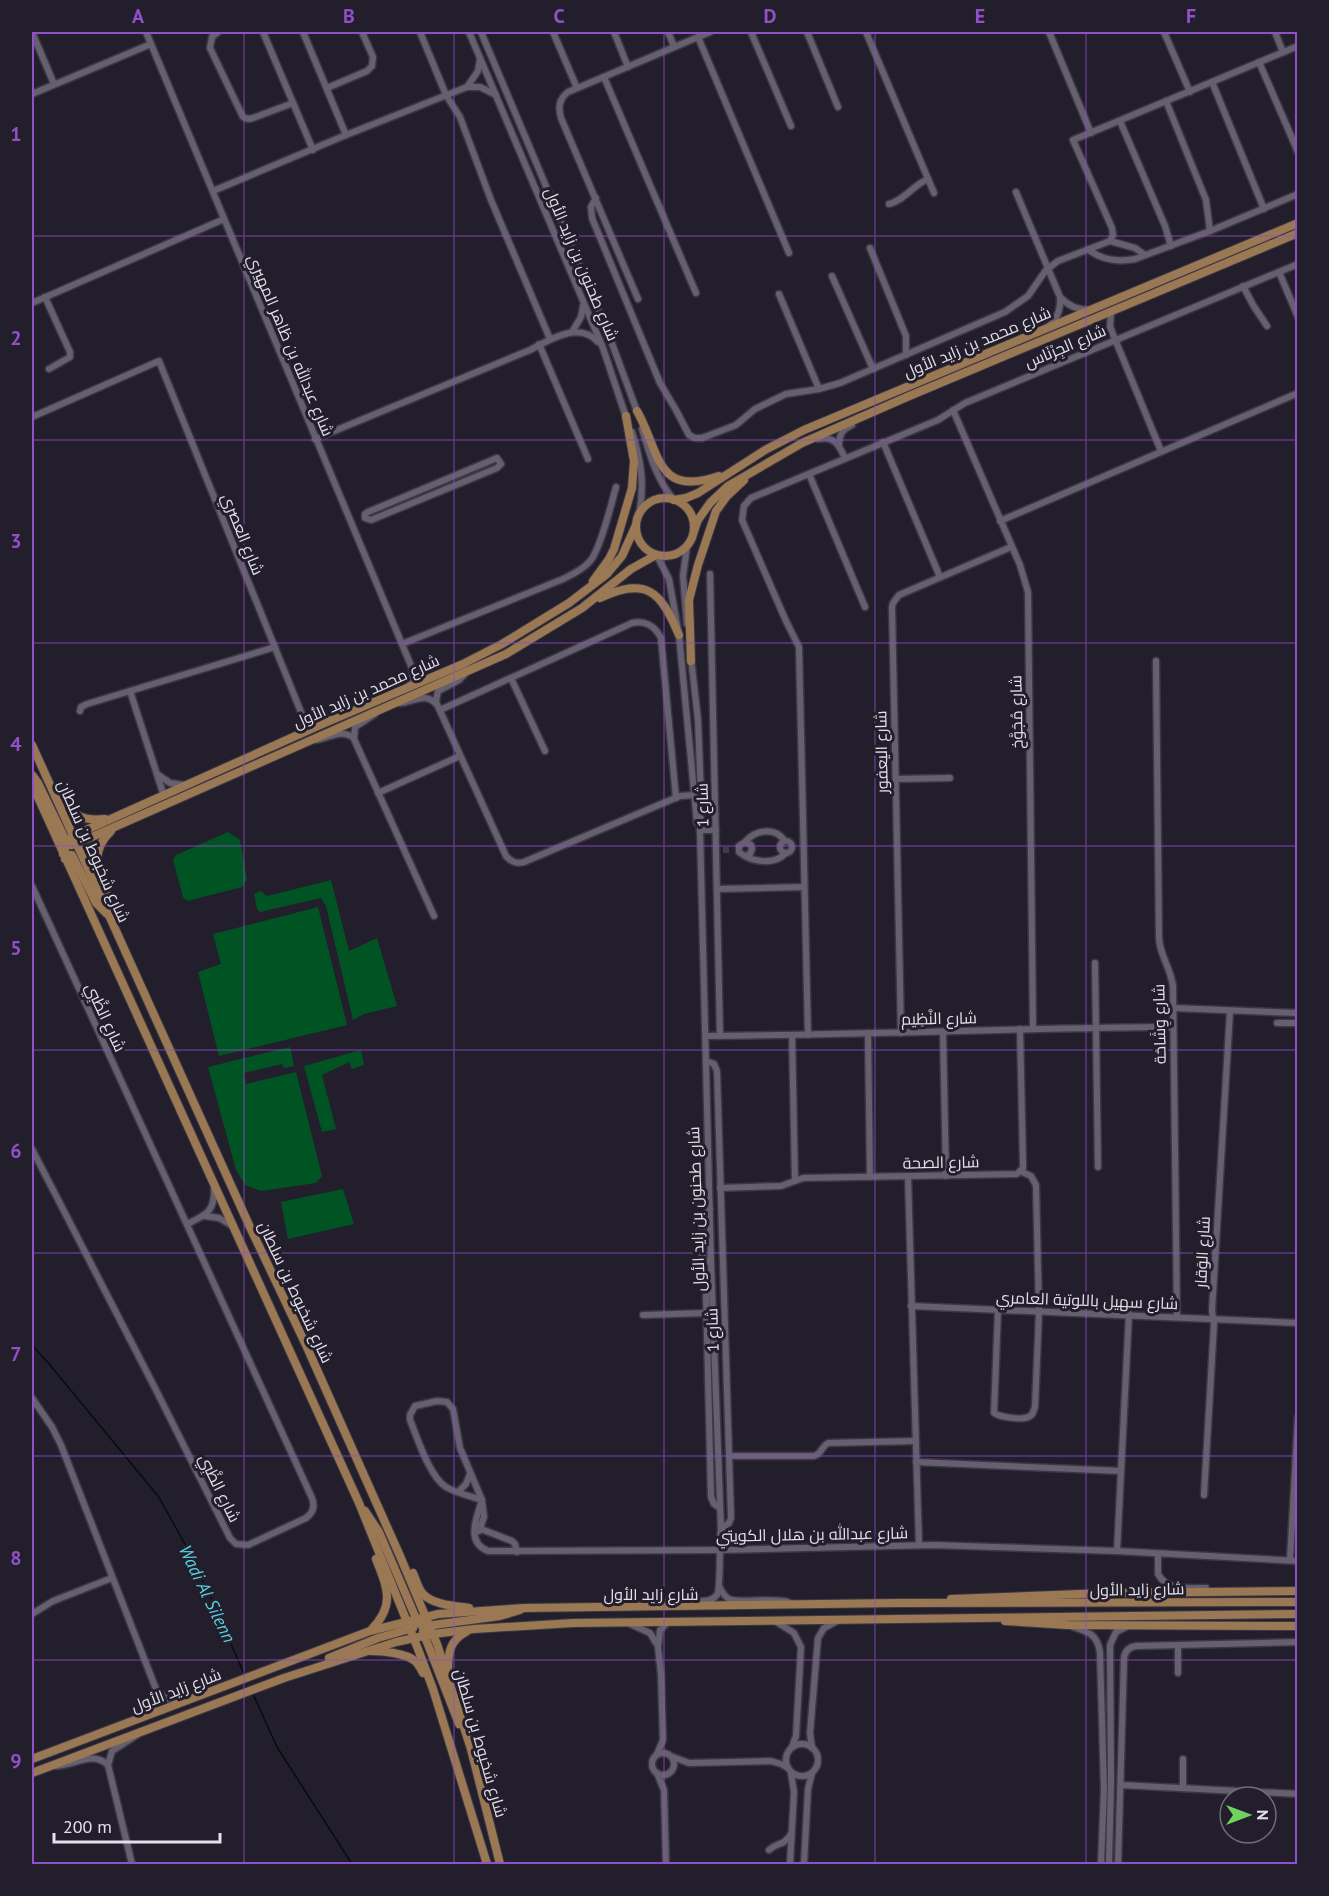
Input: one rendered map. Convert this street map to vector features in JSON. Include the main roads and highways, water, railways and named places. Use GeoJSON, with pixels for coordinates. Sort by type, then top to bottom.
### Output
{"type":"FeatureCollection","features":[{"type":"Feature","properties":{"kind":"main road","name":"شارع محمد بن زايد الأول"},"geometry":{"type":"LineString","coordinates":[[674,500],[698,493],[765,450],[804,430],[1298,223]]}},
{"type":"Feature","properties":{"kind":"main road","name":"شارع محمد بن زايد الأول"},"geometry":{"type":"LineString","coordinates":[[693,531],[703,512],[728,486],[820,434],[1298,233]]}},
{"type":"Feature","properties":{"kind":"main road"},"geometry":{"type":"LineString","coordinates":[[637,411],[659,463],[669,473],[694,482],[726,474]]}},
{"type":"Feature","properties":{"kind":"main road"},"geometry":{"type":"LineString","coordinates":[[583,593],[603,569],[614,549],[632,488],[634,461],[626,416]]}},
{"type":"Feature","properties":{"kind":"main road"},"geometry":{"type":"LineString","coordinates":[[691,661],[689,600],[712,519],[727,496],[755,469]]}},
{"type":"Feature","properties":{"kind":"main road"},"geometry":{"type":"LineString","coordinates":[[666,498],[674,500],[687,509],[693,523],[693,531],[687,546],[673,555],[656,555],[646,550],[639,541],[636,525],[639,514],[648,504],[653,500],[666,498]]}},
{"type":"Feature","properties":{"kind":"main road","name":"شارع محمد بن زايد الأول"},"geometry":{"type":"LineString","coordinates":[[77,839],[113,818],[502,644],[583,593],[615,567],[636,525]]}},
{"type":"Feature","properties":{"kind":"main road","name":"شارع محمد بن زايد الأول"},"geometry":{"type":"LineString","coordinates":[[77,839],[131,820],[506,654],[593,601],[631,568],[656,555]]}},
{"type":"Feature","properties":{"kind":"main road"},"geometry":{"type":"LineString","coordinates":[[593,601],[621,589],[644,590],[663,602],[679,635]]}},
{"type":"Feature","properties":{"kind":"main road","name":"شارع شخبوط بن سلطان"},"geometry":{"type":"LineString","coordinates":[[32,745],[77,839],[108,915],[306,1345],[400,1556],[420,1626],[414,1637],[433,1689],[487,1864]]}},
{"type":"Feature","properties":{"kind":"main road"},"geometry":{"type":"LineString","coordinates":[[42,767],[72,812],[86,819],[113,818]]}},
{"type":"Feature","properties":{"kind":"main road"},"geometry":{"type":"LineString","coordinates":[[32,775],[67,843],[64,857]]}},
{"type":"Feature","properties":{"kind":"main road","name":"شارع شخبوط بن سلطان"},"geometry":{"type":"LineString","coordinates":[[32,784],[359,1503],[449,1680],[471,1749],[500,1864]]}},
{"type":"Feature","properties":{"kind":"main road"},"geometry":{"type":"LineString","coordinates":[[131,820],[141,811],[161,804],[165,800],[164,796]]}},
{"type":"Feature","properties":{"kind":"main road"},"geometry":{"type":"LineString","coordinates":[[115,930],[112,910],[96,856],[104,838],[117,826]]}},
{"type":"Feature","properties":{"kind":"main road"},"geometry":{"type":"LineString","coordinates":[[67,843],[77,839]]}},
{"type":"Feature","properties":{"kind":"main road"},"geometry":{"type":"LineString","coordinates":[[64,857],[69,853],[72,855],[96,903],[108,915]]}},
{"type":"Feature","properties":{"kind":"main road"},"geometry":{"type":"LineString","coordinates":[[359,1503],[364,1528],[388,1591],[383,1615],[370,1631]]}},
{"type":"Feature","properties":{"kind":"main road"},"geometry":{"type":"LineString","coordinates":[[400,1556],[408,1566],[421,1592],[426,1596],[452,1605],[485,1610]]}},
{"type":"Feature","properties":{"kind":"main road"},"geometry":{"type":"LineString","coordinates":[[899,1603],[915,1600],[1106,1593],[1298,1591]]}},
{"type":"Feature","properties":{"kind":"main road","name":"شارع زايد الأول"},"geometry":{"type":"LineString","coordinates":[[32,1759],[370,1631],[420,1626],[485,1610],[899,1603],[1298,1602]]}},
{"type":"Feature","properties":{"kind":"main road"},"geometry":{"type":"LineString","coordinates":[[320,1665],[338,1654],[378,1638],[420,1626],[507,1615],[524,1608]]}},
{"type":"Feature","properties":{"kind":"main road","name":"شارع زايد الأول"},"geometry":{"type":"LineString","coordinates":[[420,1626],[474,1629],[669,1621],[1298,1614]]}},
{"type":"Feature","properties":{"kind":"main road"},"geometry":{"type":"LineString","coordinates":[[974,1617],[1024,1623],[1298,1626]]}},
{"type":"Feature","properties":{"kind":"main road"},"geometry":{"type":"LineString","coordinates":[[420,1626],[471,1749]]}},
{"type":"Feature","properties":{"kind":"main road"},"geometry":{"type":"LineString","coordinates":[[449,1680],[450,1649],[459,1635],[474,1629]]}},
{"type":"Feature","properties":{"kind":"main road","name":"شارع زايد الأول"},"geometry":{"type":"LineString","coordinates":[[32,1773],[320,1665],[414,1637]]}},
{"type":"Feature","properties":{"kind":"main road"},"geometry":{"type":"LineString","coordinates":[[364,1651],[392,1653],[412,1659],[417,1663],[433,1689]]}},
{"type":"Feature","properties":{"kind":"waterway","name":"Wadi Al Silenn"},"geometry":{"type":"LineString","coordinates":[[32,1345],[158,1496],[185,1544],[245,1676]]}},
{"type":"Feature","properties":{"kind":"waterway","name":"Wadi Al Silenn"},"geometry":{"type":"LineString","coordinates":[[253,1694],[277,1747],[352,1864]]}},
{"type":"Feature","properties":{"kind":"tunnel"},"geometry":{"type":"LineString","coordinates":[[723,850],[729,850]]}}]}
